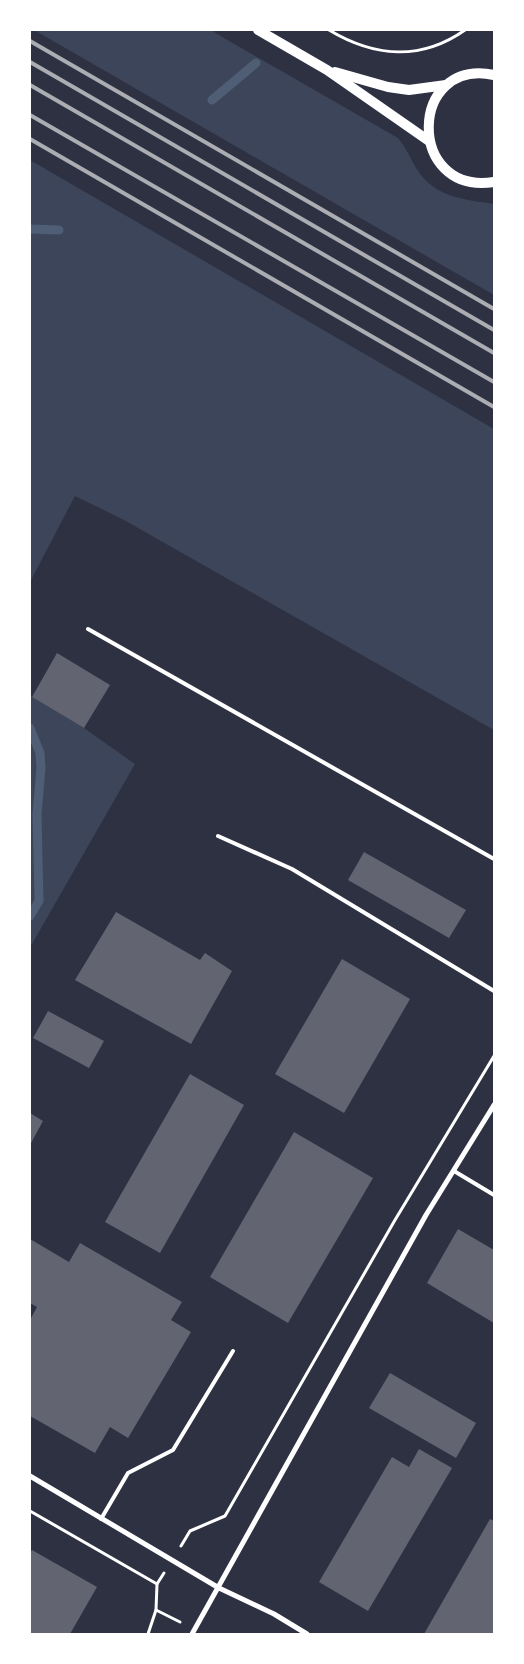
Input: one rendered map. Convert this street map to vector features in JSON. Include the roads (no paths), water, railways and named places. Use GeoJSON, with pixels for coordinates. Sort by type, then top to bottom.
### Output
{"type":"FeatureCollection","features":[{"type":"Feature","properties":{"kind":"main road"},"geometry":{"type":"LineString","coordinates":[[258,30],[327,70],[429,141]]}},
{"type":"Feature","properties":{"kind":"main road"},"geometry":{"type":"LineString","coordinates":[[327,70],[388,87],[409,90],[446,85],[471,74],[494,75]]}},
{"type":"Feature","properties":{"kind":"main road"},"geometry":{"type":"LineString","coordinates":[[446,85],[436,97],[427,126],[429,141],[440,164],[449,173],[472,183],[494,182]]}},
{"type":"Feature","properties":{"kind":"street"},"geometry":{"type":"LineString","coordinates":[[192,1634],[426,1216],[494,1105]]}},
{"type":"Feature","properties":{"kind":"street"},"geometry":{"type":"LineString","coordinates":[[30,1476],[171,1561],[219,1588],[274,1614],[307,1634]]}},
{"type":"Feature","properties":{"kind":"lane"},"geometry":{"type":"LineString","coordinates":[[88,629],[494,860]]}},
{"type":"Feature","properties":{"kind":"lane"},"geometry":{"type":"LineString","coordinates":[[218,836],[292,869],[494,991]]}},
{"type":"Feature","properties":{"kind":"lane"},"geometry":{"type":"LineString","coordinates":[[454,1171],[494,1195]]}},
{"type":"Feature","properties":{"kind":"lane"},"geometry":{"type":"LineString","coordinates":[[101,1519],[128,1473],[173,1450],[232,1351]]}},
{"type":"Feature","properties":{"kind":"waterway"},"geometry":{"type":"LineString","coordinates":[[212,100],[256,63]]}},
{"type":"Feature","properties":{"kind":"waterway"},"geometry":{"type":"LineString","coordinates":[[30,229],[59,230]]}},
{"type":"Feature","properties":{"kind":"waterway"},"geometry":{"type":"LineString","coordinates":[[30,728],[40,753],[41,768],[37,814],[39,901],[30,916]]}},
{"type":"Feature","properties":{"kind":"railway"},"geometry":{"type":"LineString","coordinates":[[30,41],[494,309]]}},
{"type":"Feature","properties":{"kind":"railway"},"geometry":{"type":"LineString","coordinates":[[30,62],[494,330]]}},
{"type":"Feature","properties":{"kind":"railway"},"geometry":{"type":"LineString","coordinates":[[30,85],[494,353]]}},
{"type":"Feature","properties":{"kind":"railway"},"geometry":{"type":"LineString","coordinates":[[30,115],[494,382]]}},
{"type":"Feature","properties":{"kind":"railway"},"geometry":{"type":"LineString","coordinates":[[30,139],[494,407]]}}]}
